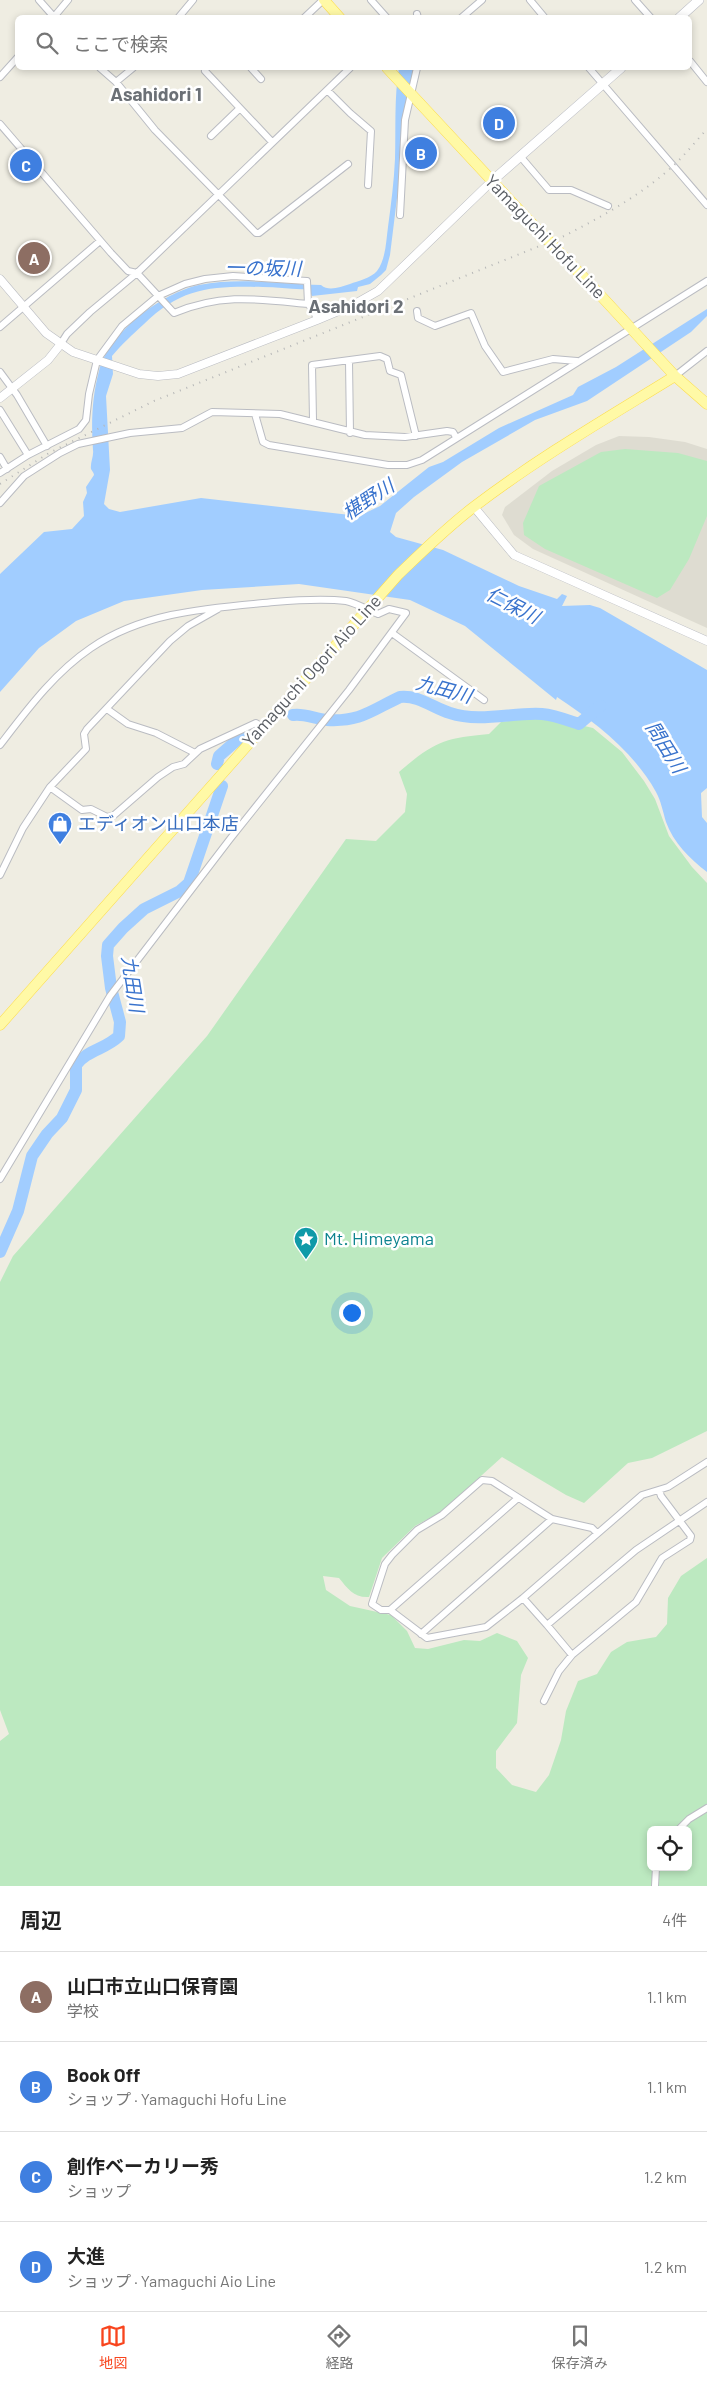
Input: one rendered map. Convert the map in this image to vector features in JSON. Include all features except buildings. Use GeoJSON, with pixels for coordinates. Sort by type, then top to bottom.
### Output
{"type":"FeatureCollection","features":[{"type":"Feature","properties":{"kind":"main road"},"geometry":{"type":"LineString","coordinates":[[323,0],[337,15]]}},
{"type":"Feature","properties":{"kind":"main road"},"geometry":{"type":"LineString","coordinates":[[682,15],[699,0]]}},
{"type":"Feature","properties":{"kind":"main road","name":"Yamaguchi Hofu Line"},"geometry":{"type":"LineString","coordinates":[[389,70],[675,376],[707,404]]}},
{"type":"Feature","properties":{"kind":"main road"},"geometry":{"type":"LineString","coordinates":[[492,181],[619,70]]}},
{"type":"Feature","properties":{"kind":"main road","name":"Yamaguchi Ogori Aio Line"},"geometry":{"type":"LineString","coordinates":[[0,1025],[398,575],[474,507],[541,460],[675,376]]}},
{"type":"Feature","properties":{"kind":"street"},"geometry":{"type":"LineString","coordinates":[[38,0],[51,15]]}},
{"type":"Feature","properties":{"kind":"street"},"geometry":{"type":"LineString","coordinates":[[55,15],[68,0]]}},
{"type":"Feature","properties":{"kind":"street"},"geometry":{"type":"LineString","coordinates":[[180,15],[193,0]]}},
{"type":"Feature","properties":{"kind":"street"},"geometry":{"type":"LineString","coordinates":[[307,15],[323,0]]}},
{"type":"Feature","properties":{"kind":"street"},"geometry":{"type":"LineString","coordinates":[[371,0],[384,15]]}},
{"type":"Feature","properties":{"kind":"street"},"geometry":{"type":"LineString","coordinates":[[464,15],[482,0]]}},
{"type":"Feature","properties":{"kind":"street"},"geometry":{"type":"LineString","coordinates":[[530,0],[542,15]]}},
{"type":"Feature","properties":{"kind":"street"},"geometry":{"type":"LineString","coordinates":[[635,0],[648,15]]}},
{"type":"Feature","properties":{"kind":"street"},"geometry":{"type":"LineString","coordinates":[[0,76],[15,60]]}},
{"type":"Feature","properties":{"kind":"street"},"geometry":{"type":"LineString","coordinates":[[692,63],[707,82]]}},
{"type":"Feature","properties":{"kind":"street"},"geometry":{"type":"LineString","coordinates":[[102,70],[116,82],[155,130],[256,233],[259,233],[348,164]]}},
{"type":"Feature","properties":{"kind":"street"},"geometry":{"type":"LineString","coordinates":[[116,82],[131,70]]}},
{"type":"Feature","properties":{"kind":"street"},"geometry":{"type":"LineString","coordinates":[[254,70],[261,79]]}},
{"type":"Feature","properties":{"kind":"street"},"geometry":{"type":"LineString","coordinates":[[0,398],[48,360],[68,334],[90,312],[136,273],[348,70]]}},
{"type":"Feature","properties":{"kind":"street"},"geometry":{"type":"LineString","coordinates":[[400,215],[405,120],[416,70]]}},
{"type":"Feature","properties":{"kind":"street"},"geometry":{"type":"LineString","coordinates":[[591,70],[707,205]]}},
{"type":"Feature","properties":{"kind":"street"},"geometry":{"type":"LineString","coordinates":[[205,71],[272,142]]}},
{"type":"Feature","properties":{"kind":"street"},"geometry":{"type":"LineString","coordinates":[[328,90],[371,131],[368,185]]}},
{"type":"Feature","properties":{"kind":"street"},"geometry":{"type":"LineString","coordinates":[[211,136],[239,109]]}},
{"type":"Feature","properties":{"kind":"street"},"geometry":{"type":"LineString","coordinates":[[0,124],[100,241],[128,271],[136,273],[174,313],[213,300],[239,298],[308,304]]}},
{"type":"Feature","properties":{"kind":"street"},"geometry":{"type":"LineString","coordinates":[[520,156],[549,190],[571,190],[608,206]]}},
{"type":"Feature","properties":{"kind":"street"},"geometry":{"type":"LineString","coordinates":[[0,279],[46,333],[60,345],[73,352],[122,369],[158,376],[178,374],[317,320],[355,304],[378,291],[492,181]]}},
{"type":"Feature","properties":{"kind":"street"},"geometry":{"type":"LineString","coordinates":[[0,327],[100,241]]}},
{"type":"Feature","properties":{"kind":"street"},"geometry":{"type":"LineString","coordinates":[[0,473],[28,455],[79,429],[86,420],[89,394],[98,360],[122,326],[159,297],[184,284],[205,279],[233,276],[307,281],[308,304],[314,311],[317,320]]}},
{"type":"Feature","properties":{"kind":"street"},"geometry":{"type":"LineString","coordinates":[[255,414],[263,442],[269,445],[388,465],[407,465],[422,460],[577,361],[634,331],[707,281]]}},
{"type":"Feature","properties":{"kind":"street"},"geometry":{"type":"LineString","coordinates":[[417,310],[418,318],[436,326],[471,313],[485,346],[503,372],[553,359],[577,361]]}},
{"type":"Feature","properties":{"kind":"street"},"geometry":{"type":"LineString","coordinates":[[675,376],[707,351]]}},
{"type":"Feature","properties":{"kind":"street"},"geometry":{"type":"LineString","coordinates":[[313,420],[312,365],[380,356],[387,359],[390,371],[401,375],[416,436]]}},
{"type":"Feature","properties":{"kind":"street"},"geometry":{"type":"LineString","coordinates":[[349,361],[350,432]]}},
{"type":"Feature","properties":{"kind":"street"},"geometry":{"type":"LineString","coordinates":[[0,372],[12,388],[47,446]]}},
{"type":"Feature","properties":{"kind":"street"},"geometry":{"type":"LineString","coordinates":[[0,410],[28,455]]}},
{"type":"Feature","properties":{"kind":"street"},"geometry":{"type":"LineString","coordinates":[[0,503],[24,476],[60,453],[86,441],[182,428],[212,412],[280,414],[313,420],[350,432],[391,437],[416,436],[447,431],[452,432],[456,437]]}},
{"type":"Feature","properties":{"kind":"street"},"geometry":{"type":"LineString","coordinates":[[79,429],[86,441]]}},
{"type":"Feature","properties":{"kind":"street"},"geometry":{"type":"LineString","coordinates":[[0,457],[7,468]]}},
{"type":"Feature","properties":{"kind":"street"},"geometry":{"type":"LineString","coordinates":[[474,507],[514,555],[707,641]]}},
{"type":"Feature","properties":{"kind":"street"},"geometry":{"type":"LineString","coordinates":[[0,745],[42,692],[91,648],[120,632],[150,620],[175,613],[290,600],[348,601],[369,608],[378,614],[390,609],[406,613],[110,996],[0,1179]]}},
{"type":"Feature","properties":{"kind":"street"},"geometry":{"type":"LineString","coordinates":[[0,875],[23,828],[50,787],[86,750],[84,734],[170,641],[188,626],[222,607]]}},
{"type":"Feature","properties":{"kind":"street"},"geometry":{"type":"LineString","coordinates":[[392,633],[484,700]]}},
{"type":"Feature","properties":{"kind":"street"},"geometry":{"type":"LineString","coordinates":[[108,709],[128,724],[156,733],[195,753]]}},
{"type":"Feature","properties":{"kind":"street"},"geometry":{"type":"LineString","coordinates":[[50,787],[82,810],[91,808],[108,817],[113,816],[158,777],[173,767],[184,764],[195,753],[248,725],[256,723],[262,727]]}},
{"type":"Feature","properties":{"kind":"street"},"geometry":{"type":"LineString","coordinates":[[596,1532],[592,1528],[552,1519],[492,1481],[482,1480],[442,1515],[417,1530],[392,1555],[385,1564],[372,1604],[381,1610],[390,1610],[426,1638],[486,1627],[523,1598],[596,1532],[642,1495],[668,1487],[707,1462]]}},
{"type":"Feature","properties":{"kind":"street"},"geometry":{"type":"LineString","coordinates":[[544,1701],[560,1671],[572,1655],[636,1602],[662,1558],[690,1540],[691,1536],[661,1496],[659,1490]]}},
{"type":"Feature","properties":{"kind":"street"},"geometry":{"type":"LineString","coordinates":[[390,1610],[518,1498]]}},
{"type":"Feature","properties":{"kind":"street"},"geometry":{"type":"LineString","coordinates":[[547,1625],[636,1550],[679,1519],[707,1502]]}},
{"type":"Feature","properties":{"kind":"street"},"geometry":{"type":"LineString","coordinates":[[421,1634],[552,1519]]}},
{"type":"Feature","properties":{"kind":"street"},"geometry":{"type":"LineString","coordinates":[[523,1598],[572,1655]]}},
{"type":"Feature","properties":{"kind":"street"},"geometry":{"type":"LineString","coordinates":[[682,1826],[688,1819],[707,1808]]}},
{"type":"Feature","properties":{"kind":"street"},"geometry":{"type":"LineString","coordinates":[[655,1886],[656,1871]]}},
{"type":"Feature","properties":{"kind":"shaded area"},"geometry":{"type":"Polygon","coordinates":[[[619,436],[649,437],[685,442],[707,449],[707,628],[533,549],[514,535],[502,515],[505,507],[552,471],[596,445],[619,436]]]}},
{"type":"Feature","properties":{"kind":"green space"},"geometry":{"type":"Polygon","coordinates":[[[625,449],[678,453],[707,461],[707,516],[689,559],[670,590],[657,598],[545,549],[524,535],[523,523],[539,486],[601,452],[625,449]]]}},
{"type":"Feature","properties":{"kind":"green space"},"geometry":{"type":"Polygon","coordinates":[[[541,716],[593,728],[622,752],[644,781],[655,799],[669,836],[692,867],[707,883],[707,1431],[652,1458],[628,1463],[584,1503],[566,1495],[502,1457],[441,1512],[415,1526],[382,1558],[369,1597],[355,1594],[339,1578],[323,1576],[326,1590],[350,1606],[391,1615],[407,1631],[415,1648],[428,1649],[464,1640],[480,1641],[497,1633],[517,1641],[528,1658],[521,1675],[517,1723],[496,1751],[496,1768],[512,1785],[536,1792],[549,1775],[561,1740],[566,1711],[578,1681],[597,1674],[611,1652],[627,1642],[656,1637],[667,1624],[668,1598],[681,1576],[707,1558],[707,1886],[0,1886],[0,1741],[9,1734],[0,1710],[0,1282],[13,1256],[207,1036],[346,839],[376,841],[405,812],[407,794],[399,772],[440,743],[461,737],[489,734],[501,722],[541,716]]]}},
{"type":"Feature","properties":{"kind":"water"},"geometry":{"type":"Polygon","coordinates":[[[399,70],[413,70],[390,255],[386,270],[370,284],[358,287],[357,291],[312,296],[308,289],[228,287],[199,291],[185,296],[171,302],[158,312],[112,356],[113,374],[106,396],[110,470],[104,504],[109,509],[120,512],[201,498],[359,516],[380,506],[429,467],[443,462],[499,428],[573,395],[578,387],[616,367],[707,309],[707,316],[691,332],[587,401],[535,420],[462,462],[414,497],[396,513],[390,532],[396,537],[443,550],[519,586],[557,599],[562,594],[567,596],[562,606],[590,605],[600,608],[707,670],[707,788],[701,793],[702,817],[707,823],[707,872],[688,856],[673,836],[666,822],[658,795],[647,777],[625,751],[599,727],[557,697],[556,700],[465,626],[410,600],[299,584],[202,590],[124,601],[76,621],[39,648],[0,692],[0,574],[44,532],[72,529],[84,516],[83,502],[87,493],[86,487],[94,475],[91,469],[93,452],[93,400],[99,371],[105,356],[114,342],[139,316],[169,296],[184,289],[229,281],[321,285],[331,289],[364,279],[377,271],[385,250],[392,193],[395,159],[396,91],[399,70]]]}},
{"type":"Feature","properties":{"kind":"waterway","name":"九田川"},"geometry":{"type":"LineString","coordinates":[[293,715],[327,720],[349,719],[366,714],[400,697],[407,697],[461,716],[485,717],[542,714],[579,724],[600,706]]}},
{"type":"Feature","properties":{"kind":"waterway","name":"九田川"},"geometry":{"type":"LineString","coordinates":[[217,764],[219,756],[244,734]]}},
{"type":"Feature","properties":{"kind":"waterway","name":"九田川"},"geometry":{"type":"LineString","coordinates":[[0,1252],[18,1211],[32,1156],[47,1134],[62,1118],[76,1090],[76,1065],[80,1060],[119,1036],[120,1022],[111,988],[107,956],[108,945],[144,909],[180,891],[189,883],[222,786]]}},
{"type":"Feature","properties":{"kind":"railway"},"geometry":{"type":"LineString","coordinates":[[0,484],[49,453],[154,401],[562,237],[606,214],[647,187],[677,162],[707,129]]}},
{"type":"Feature","properties":{"kind":"place","name":"大進"},"geometry":{"type":"Point","coordinates":[499,123]}},
{"type":"Feature","properties":{"kind":"place","name":"Book Off"},"geometry":{"type":"Point","coordinates":[421,153]}},
{"type":"Feature","properties":{"kind":"place","name":"創作ベーカリー秀"},"geometry":{"type":"Point","coordinates":[26,165]}},
{"type":"Feature","properties":{"kind":"place","name":"山口市立山口保育園"},"geometry":{"type":"Point","coordinates":[34,258]}},
{"type":"Feature","properties":{"kind":"place","name":"エディオン山口本店"},"geometry":{"type":"Point","coordinates":[60,845]}},
{"type":"Feature","properties":{"kind":"place","name":"Mt. Himeyama"},"geometry":{"type":"Point","coordinates":[306,1260]}},
{"type":"Feature","properties":{"kind":"district","name":"Asahidori 1"},"geometry":{"type":"Point","coordinates":[156,94]}},
{"type":"Feature","properties":{"kind":"district","name":"Asahidori 2"},"geometry":{"type":"Point","coordinates":[356,306]}},
{"type":"Feature","properties":{"kind":"water label","name":"一の坂川"},"geometry":{"type":"Point","coordinates":[263,268]}},
{"type":"Feature","properties":{"kind":"water label","name":"椹野川"},"geometry":{"type":"Point","coordinates":[368,499]}},
{"type":"Feature","properties":{"kind":"water label","name":"仁保川"},"geometry":{"type":"Point","coordinates":[513,605]}},
{"type":"Feature","properties":{"kind":"water label","name":"問田川"},"geometry":{"type":"Point","coordinates":[666,747]}}]}
